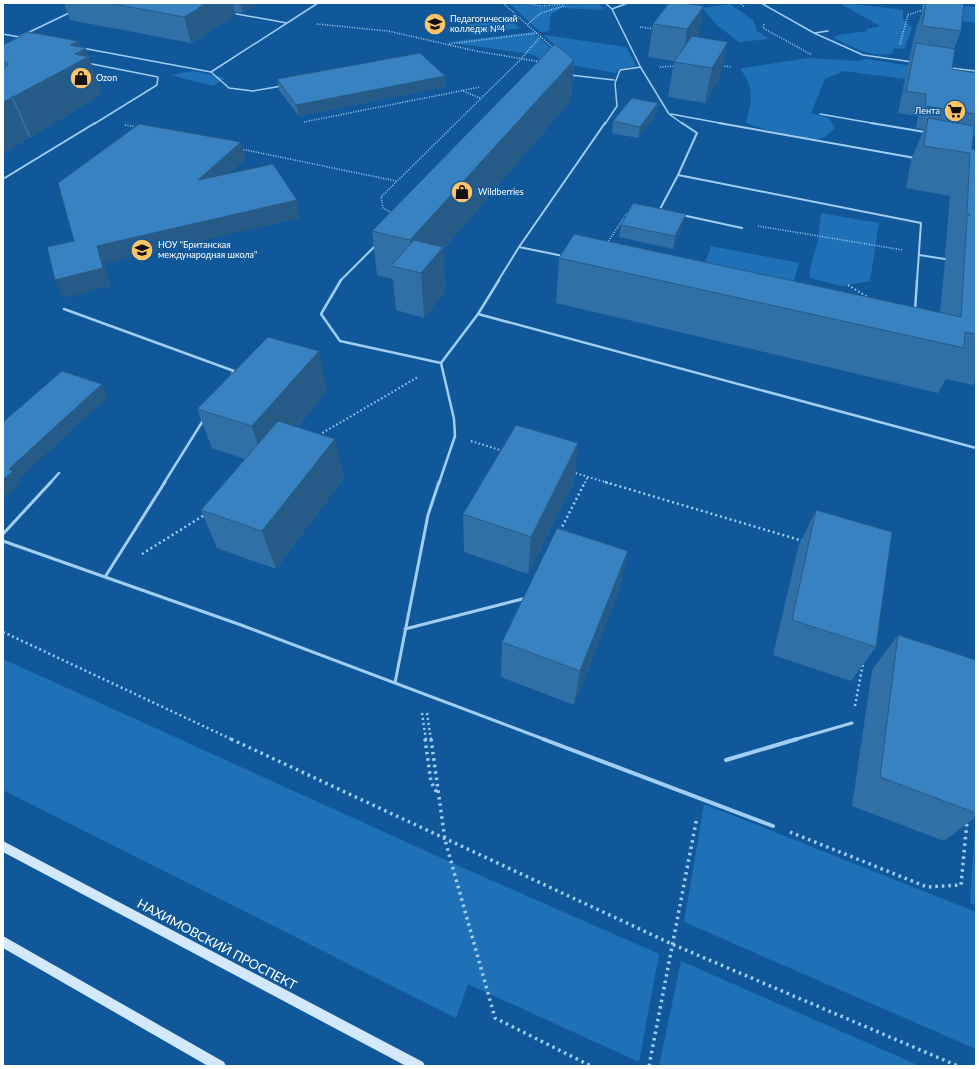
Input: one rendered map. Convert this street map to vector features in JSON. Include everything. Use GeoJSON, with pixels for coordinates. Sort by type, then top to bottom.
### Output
{"type":"FeatureCollection","features":[{"type":"Feature","properties":{"kind":"main road","name":"НАХИМОВСКИЙ ПРОСПЕКТ"},"geometry":{"type":"LineString","coordinates":[[3,846],[419,1066]]}},
{"type":"Feature","properties":{"kind":"main road"},"geometry":{"type":"LineString","coordinates":[[3,942],[220,1066]]}},
{"type":"Feature","properties":{"kind":"lane"},"geometry":{"type":"LineString","coordinates":[[211,72],[318,3]]}},
{"type":"Feature","properties":{"kind":"lane"},"geometry":{"type":"LineString","coordinates":[[605,3],[612,9],[641,67],[669,114],[697,133],[678,175],[659,211],[667,212]]}},
{"type":"Feature","properties":{"kind":"lane"},"geometry":{"type":"LineString","coordinates":[[612,9],[628,3]]}},
{"type":"Feature","properties":{"kind":"lane"},"geometry":{"type":"LineString","coordinates":[[761,3],[814,33],[863,55],[914,62]]}},
{"type":"Feature","properties":{"kind":"lane"},"geometry":{"type":"LineString","coordinates":[[19,37],[73,11]]}},
{"type":"Feature","properties":{"kind":"lane"},"geometry":{"type":"LineString","coordinates":[[228,13],[287,23]]}},
{"type":"Feature","properties":{"kind":"lane"},"geometry":{"type":"LineString","coordinates":[[814,33],[828,31]]}},
{"type":"Feature","properties":{"kind":"lane"},"geometry":{"type":"LineString","coordinates":[[3,34],[27,38]]}},
{"type":"Feature","properties":{"kind":"lane"},"geometry":{"type":"LineString","coordinates":[[81,48],[211,72],[229,88],[246,91],[288,85]]}},
{"type":"Feature","properties":{"kind":"lane"},"geometry":{"type":"LineString","coordinates":[[3,179],[157,85],[158,77],[80,62]]}},
{"type":"Feature","properties":{"kind":"lane"},"geometry":{"type":"LineString","coordinates":[[441,363],[478,314],[519,247],[617,106],[614,80],[620,70],[641,67]]}},
{"type":"Feature","properties":{"kind":"lane"},"geometry":{"type":"LineString","coordinates":[[945,67],[976,72]]}},
{"type":"Feature","properties":{"kind":"lane"},"geometry":{"type":"LineString","coordinates":[[568,75],[614,80]]}},
{"type":"Feature","properties":{"kind":"lane"},"geometry":{"type":"LineString","coordinates":[[669,114],[922,160]]}},
{"type":"Feature","properties":{"kind":"lane"},"geometry":{"type":"LineString","coordinates":[[820,114],[929,132]]}},
{"type":"Feature","properties":{"kind":"lane"},"geometry":{"type":"LineString","coordinates":[[678,175],[921,223],[914,315]]}},
{"type":"Feature","properties":{"kind":"lane"},"geometry":{"type":"LineString","coordinates":[[674,214],[742,228]]}},
{"type":"Feature","properties":{"kind":"lane"},"geometry":{"type":"LineString","coordinates":[[380,240],[337,284],[322,314],[340,341],[441,363]]}},
{"type":"Feature","properties":{"kind":"lane"},"geometry":{"type":"LineString","coordinates":[[519,247],[569,258]]}},
{"type":"Feature","properties":{"kind":"lane"},"geometry":{"type":"LineString","coordinates":[[919,253],[945,259]]}},
{"type":"Feature","properties":{"kind":"lane"},"geometry":{"type":"LineString","coordinates":[[64,309],[234,371],[230,377]]}},
{"type":"Feature","properties":{"kind":"lane"},"geometry":{"type":"LineString","coordinates":[[478,314],[976,448]]}},
{"type":"Feature","properties":{"kind":"lane"},"geometry":{"type":"LineString","coordinates":[[395,683],[428,515],[455,436],[454,419],[441,363]]}},
{"type":"Feature","properties":{"kind":"lane"},"geometry":{"type":"LineString","coordinates":[[105,577],[205,417]]}},
{"type":"Feature","properties":{"kind":"lane"},"geometry":{"type":"LineString","coordinates":[[3,534],[59,473]]}},
{"type":"Feature","properties":{"kind":"lane"},"geometry":{"type":"LineString","coordinates":[[3,541],[241,625],[773,826]]}},
{"type":"Feature","properties":{"kind":"lane"},"geometry":{"type":"LineString","coordinates":[[405,629],[527,598]]}},
{"type":"Feature","properties":{"kind":"lane"},"geometry":{"type":"LineString","coordinates":[[726,760],[852,722]]}},
{"type":"Feature","properties":{"kind":"path"},"geometry":{"type":"LineString","coordinates":[[503,3],[553,48]]}},
{"type":"Feature","properties":{"kind":"path"},"geometry":{"type":"LineString","coordinates":[[527,3],[540,6],[578,3]]}},
{"type":"Feature","properties":{"kind":"path"},"geometry":{"type":"LineString","coordinates":[[891,59],[902,40],[908,15],[923,10],[924,3]]}},
{"type":"Feature","properties":{"kind":"path"},"geometry":{"type":"LineString","coordinates":[[528,24],[541,13],[569,4]]}},
{"type":"Feature","properties":{"kind":"path"},"geometry":{"type":"LineString","coordinates":[[287,23],[388,31],[521,59],[545,62]]}},
{"type":"Feature","properties":{"kind":"path"},"geometry":{"type":"LineString","coordinates":[[620,24],[655,29]]}},
{"type":"Feature","properties":{"kind":"path"},"geometry":{"type":"LineString","coordinates":[[446,44],[537,33]]}},
{"type":"Feature","properties":{"kind":"path"},"geometry":{"type":"LineString","coordinates":[[395,215],[383,208],[381,197],[521,59],[541,36]]}},
{"type":"Feature","properties":{"kind":"path"},"geometry":{"type":"LineString","coordinates":[[794,47],[812,55]]}},
{"type":"Feature","properties":{"kind":"path"},"geometry":{"type":"LineString","coordinates":[[641,67],[680,66]]}},
{"type":"Feature","properties":{"kind":"path"},"geometry":{"type":"LineString","coordinates":[[718,66],[732,66]]}},
{"type":"Feature","properties":{"kind":"path"},"geometry":{"type":"LineString","coordinates":[[304,122],[480,87]]}},
{"type":"Feature","properties":{"kind":"path"},"geometry":{"type":"LineString","coordinates":[[462,90],[472,96],[481,98]]}},
{"type":"Feature","properties":{"kind":"path"},"geometry":{"type":"LineString","coordinates":[[101,120],[141,128]]}},
{"type":"Feature","properties":{"kind":"path"},"geometry":{"type":"LineString","coordinates":[[234,147],[396,181]]}},
{"type":"Feature","properties":{"kind":"path"},"geometry":{"type":"LineString","coordinates":[[606,244],[611,239],[628,212],[659,211]]}},
{"type":"Feature","properties":{"kind":"path"},"geometry":{"type":"LineString","coordinates":[[742,228],[743,225],[776,228],[874,248],[919,253]]}},
{"type":"Feature","properties":{"kind":"path"},"geometry":{"type":"LineString","coordinates":[[848,285],[872,300]]}},
{"type":"Feature","properties":{"kind":"path"},"geometry":{"type":"LineString","coordinates":[[315,437],[441,363]]}},
{"type":"Feature","properties":{"kind":"path"},"geometry":{"type":"LineString","coordinates":[[455,436],[507,452]]}},
{"type":"Feature","properties":{"kind":"path"},"geometry":{"type":"LineString","coordinates":[[566,470],[805,541]]}},
{"type":"Feature","properties":{"kind":"path"},"geometry":{"type":"LineString","coordinates":[[559,534],[588,476]]}},
{"type":"Feature","properties":{"kind":"path"},"geometry":{"type":"LineString","coordinates":[[138,556],[212,510]]}},
{"type":"Feature","properties":{"kind":"path"},"geometry":{"type":"LineString","coordinates":[[3,632],[445,840],[674,945],[958,1066]]}},
{"type":"Feature","properties":{"kind":"path"},"geometry":{"type":"LineString","coordinates":[[852,722],[863,662]]}},
{"type":"Feature","properties":{"kind":"path"},"geometry":{"type":"LineString","coordinates":[[419,692],[431,782],[439,796]]}},
{"type":"Feature","properties":{"kind":"path"},"geometry":{"type":"LineString","coordinates":[[424,694],[445,840],[495,1018],[590,1066]]}},
{"type":"Feature","properties":{"kind":"path"},"geometry":{"type":"LineString","coordinates":[[649,1066],[674,945],[701,798]]}},
{"type":"Feature","properties":{"kind":"path"},"geometry":{"type":"LineString","coordinates":[[773,826],[927,888],[961,885],[967,817]]}},
{"type":"Feature","properties":{"kind":"shaded area"},"geometry":{"type":"Polygon","coordinates":[[[509,3],[528,3],[539,7],[598,3],[604,10],[561,8],[551,14],[549,31],[540,32],[509,3]]]}},
{"type":"Feature","properties":{"kind":"shaded area"},"geometry":{"type":"Polygon","coordinates":[[[847,3],[903,10],[903,19],[912,28],[904,49],[894,48],[891,54],[883,55],[868,53],[834,38],[838,35],[868,31],[866,29],[880,26],[841,4],[847,3]]]}},
{"type":"Feature","properties":{"kind":"shaded area"},"geometry":{"type":"Polygon","coordinates":[[[730,4],[753,20],[757,31],[769,39],[739,42],[718,26],[702,8],[730,4]]]}},
{"type":"Feature","properties":{"kind":"shaded area"},"geometry":{"type":"Polygon","coordinates":[[[965,6],[976,7],[976,23],[944,19],[945,8],[964,10],[965,6]]]}},
{"type":"Feature","properties":{"kind":"shaded area"},"geometry":{"type":"Polygon","coordinates":[[[509,19],[520,28],[473,35],[463,25],[509,19]]]}},
{"type":"Feature","properties":{"kind":"shaded area"},"geometry":{"type":"Polygon","coordinates":[[[533,32],[555,53],[542,60],[531,54],[447,42],[533,32]]]}},
{"type":"Feature","properties":{"kind":"shaded area"},"geometry":{"type":"Polygon","coordinates":[[[544,35],[626,47],[636,66],[618,69],[616,73],[566,64],[561,52],[544,35]]]}},
{"type":"Feature","properties":{"kind":"shaded area"},"geometry":{"type":"Polygon","coordinates":[[[808,58],[858,61],[866,59],[958,73],[952,85],[843,71],[825,79],[811,113],[829,118],[835,128],[819,139],[782,134],[760,128],[746,122],[750,108],[751,95],[749,83],[741,70],[742,68],[808,58]]]}},
{"type":"Feature","properties":{"kind":"shaded area"},"geometry":{"type":"Polygon","coordinates":[[[194,71],[225,78],[213,86],[171,75],[194,71]]]}},
{"type":"Feature","properties":{"kind":"shaded area"},"geometry":{"type":"Polygon","coordinates":[[[821,213],[879,223],[870,281],[841,286],[810,278],[810,269],[818,240],[821,213]]]}},
{"type":"Feature","properties":{"kind":"shaded area"},"geometry":{"type":"Polygon","coordinates":[[[711,246],[799,263],[793,284],[704,265],[711,246]]]}},
{"type":"Feature","properties":{"kind":"shaded area"},"geometry":{"type":"Polygon","coordinates":[[[3,659],[468,870],[659,954],[639,1062],[468,984],[456,1018],[3,790],[3,659]]]}},
{"type":"Feature","properties":{"kind":"shaded area"},"geometry":{"type":"Polygon","coordinates":[[[704,804],[976,912],[976,1049],[684,922],[704,804]]]}},
{"type":"Feature","properties":{"kind":"shaded area"},"geometry":{"type":"Polygon","coordinates":[[[976,810],[976,905],[970,903],[976,810]]]}},
{"type":"Feature","properties":{"kind":"shaded area"},"geometry":{"type":"Polygon","coordinates":[[[681,961],[920,1066],[659,1066],[681,961]]]}},
{"type":"Feature","properties":{"kind":"building"},"geometry":{"type":"Polygon","coordinates":[[[109,3],[206,3],[184,17],[109,3]]]}},
{"type":"Feature","properties":{"kind":"building"},"geometry":{"type":"Polygon","coordinates":[[[669,3],[704,6],[687,29],[653,24],[669,3]]]}},
{"type":"Feature","properties":{"kind":"building"},"geometry":{"type":"Polygon","coordinates":[[[926,3],[964,3],[961,31],[922,26],[926,3]]]}},
{"type":"Feature","properties":{"kind":"building"},"geometry":{"type":"Polygon","coordinates":[[[29,32],[78,41],[70,45],[86,48],[75,54],[88,57],[13,97],[11,96],[12,98],[3,102],[3,68],[7,66],[8,63],[3,62],[3,45],[29,32]]]}},
{"type":"Feature","properties":{"kind":"building"},"geometry":{"type":"Polygon","coordinates":[[[692,36],[728,42],[712,68],[674,62],[692,36]]]}},
{"type":"Feature","properties":{"kind":"building"},"geometry":{"type":"Polygon","coordinates":[[[916,43],[955,49],[952,69],[976,73],[976,114],[925,106],[926,94],[906,91],[916,43]]]}},
{"type":"Feature","properties":{"kind":"building"},"geometry":{"type":"Polygon","coordinates":[[[555,44],[574,60],[410,240],[372,231],[555,44]]]}},
{"type":"Feature","properties":{"kind":"building"},"geometry":{"type":"Polygon","coordinates":[[[420,53],[445,76],[296,105],[277,79],[420,53]]]}},
{"type":"Feature","properties":{"kind":"building"},"geometry":{"type":"Polygon","coordinates":[[[632,98],[658,103],[640,127],[613,121],[632,98]]]}},
{"type":"Feature","properties":{"kind":"building"},"geometry":{"type":"Polygon","coordinates":[[[928,118],[974,126],[972,149],[976,150],[976,334],[965,332],[964,348],[559,258],[574,234],[961,317],[967,217],[970,215],[967,212],[970,153],[924,146],[928,118]]]}},
{"type":"Feature","properties":{"kind":"building"},"geometry":{"type":"Polygon","coordinates":[[[139,124],[241,142],[198,180],[273,164],[297,200],[97,246],[103,268],[55,280],[47,247],[74,241],[58,183],[139,124]]]}},
{"type":"Feature","properties":{"kind":"building"},"geometry":{"type":"Polygon","coordinates":[[[633,203],[686,214],[675,236],[621,225],[633,203]]]}},
{"type":"Feature","properties":{"kind":"building"},"geometry":{"type":"Polygon","coordinates":[[[414,240],[443,247],[421,273],[391,266],[414,240]]]}},
{"type":"Feature","properties":{"kind":"building"},"geometry":{"type":"Polygon","coordinates":[[[268,337],[319,351],[252,426],[197,409],[268,337]]]}},
{"type":"Feature","properties":{"kind":"building"},"geometry":{"type":"Polygon","coordinates":[[[62,371],[102,384],[9,469],[13,471],[3,480],[3,422],[62,371]]]}},
{"type":"Feature","properties":{"kind":"building"},"geometry":{"type":"Polygon","coordinates":[[[278,421],[335,439],[262,531],[201,510],[278,421]]]}},
{"type":"Feature","properties":{"kind":"building"},"geometry":{"type":"Polygon","coordinates":[[[516,425],[578,443],[531,537],[463,514],[516,425]]]}},
{"type":"Feature","properties":{"kind":"building"},"geometry":{"type":"Polygon","coordinates":[[[816,510],[892,532],[876,647],[792,620],[816,510]]]}},
{"type":"Feature","properties":{"kind":"building"},"geometry":{"type":"Polygon","coordinates":[[[557,528],[628,551],[580,671],[502,642],[557,528]]]}},
{"type":"Feature","properties":{"kind":"building"},"geometry":{"type":"Polygon","coordinates":[[[898,635],[976,660],[976,813],[880,777],[898,635]]]}},
{"type":"Feature","properties":{"kind":"place","name":"Педагогический колледж №4"},"geometry":{"type":"Point","coordinates":[435,24]}},
{"type":"Feature","properties":{"kind":"place","name":"Ozon"},"geometry":{"type":"Point","coordinates":[81,78]}},
{"type":"Feature","properties":{"kind":"place","name":"Лента"},"geometry":{"type":"Point","coordinates":[955,111]}},
{"type":"Feature","properties":{"kind":"place","name":"Wildberries"},"geometry":{"type":"Point","coordinates":[462,192]}},
{"type":"Feature","properties":{"kind":"place","name":"НОУ \"Британская международная школа\""},"geometry":{"type":"Point","coordinates":[142,250]}}]}
